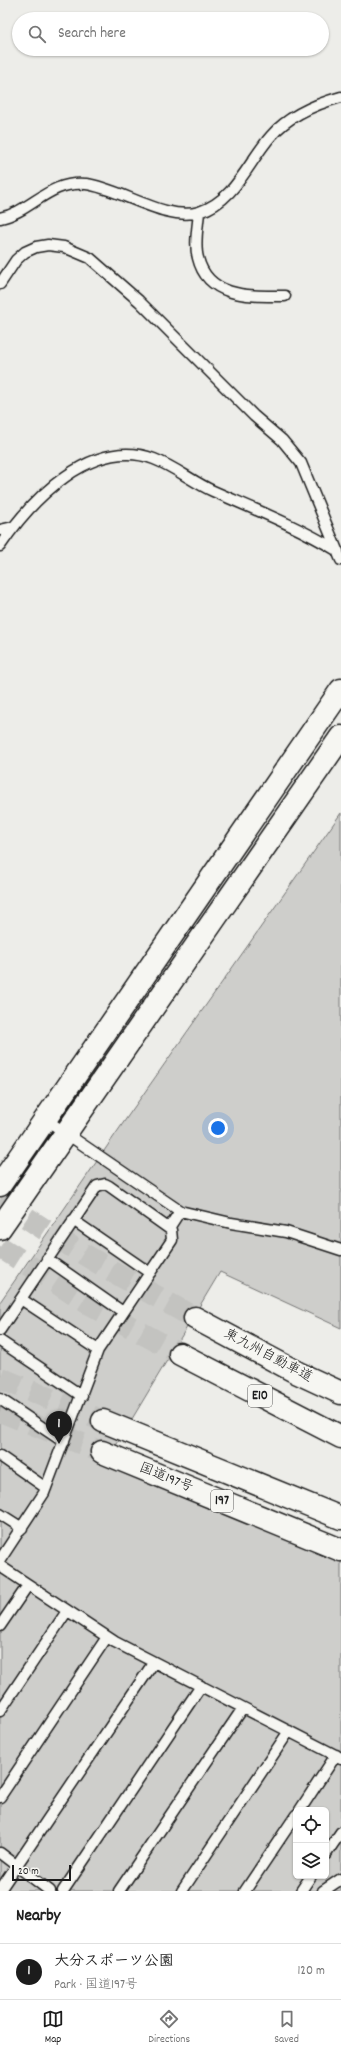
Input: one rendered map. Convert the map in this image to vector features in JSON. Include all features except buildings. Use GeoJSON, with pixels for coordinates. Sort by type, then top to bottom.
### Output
{"type":"FeatureCollection","features":[{"type":"Feature","properties":{"kind":"main road"},"geometry":{"type":"LineString","coordinates":[[0,1185],[341,690]]}},
{"type":"Feature","properties":{"kind":"main road"},"geometry":{"type":"LineString","coordinates":[[0,1228],[341,737]]}},
{"type":"Feature","properties":{"kind":"main road","name":"東九州自動車道"},"geometry":{"type":"LineString","coordinates":[[195,1318],[298,1373],[341,1394]]}},
{"type":"Feature","properties":{"kind":"main road","name":"E10"},"geometry":{"type":"LineString","coordinates":[[180,1354],[341,1437]]}},
{"type":"Feature","properties":{"kind":"main road","name":"国道197号"},"geometry":{"type":"LineString","coordinates":[[102,1421],[341,1518]]}},
{"type":"Feature","properties":{"kind":"main road","name":"国道197号"},"geometry":{"type":"LineString","coordinates":[[102,1452],[341,1550]]}},
{"type":"Feature","properties":{"kind":"lane"},"geometry":{"type":"LineString","coordinates":[[0,218],[17,211],[42,195],[62,186],[85,184],[114,191],[162,210],[186,214],[200,212],[217,202],[235,187],[271,136],[284,125],[299,114],[341,96]]}},
{"type":"Feature","properties":{"kind":"lane"},"geometry":{"type":"LineString","coordinates":[[200,212],[197,237],[198,258],[204,273],[218,286],[237,295],[285,296]]}},
{"type":"Feature","properties":{"kind":"lane"},"geometry":{"type":"LineString","coordinates":[[0,284],[16,260],[24,252],[36,247],[48,244],[64,247],[90,258],[139,301],[254,416],[282,440],[301,463],[339,555]]}},
{"type":"Feature","properties":{"kind":"lane"},"geometry":{"type":"LineString","coordinates":[[0,546],[13,527],[41,496],[68,474],[117,454],[135,454],[154,459],[211,490],[306,532],[339,555]]}},
{"type":"Feature","properties":{"kind":"lane"},"geometry":{"type":"LineString","coordinates":[[0,530],[13,527]]}},
{"type":"Feature","properties":{"kind":"lane"},"geometry":{"type":"LineString","coordinates":[[45,1119],[180,1211],[231,1223],[286,1232],[341,1250]]}},
{"type":"Feature","properties":{"kind":"lane"},"geometry":{"type":"LineString","coordinates":[[0,1330],[94,1188],[105,1184],[169,1228],[173,1233],[172,1240],[98,1350],[82,1396],[46,1488],[22,1528],[0,1560]]}},
{"type":"Feature","properties":{"kind":"lane"},"geometry":{"type":"LineString","coordinates":[[169,1228],[180,1211]]}},
{"type":"Feature","properties":{"kind":"lane"},"geometry":{"type":"LineString","coordinates":[[73,1220],[150,1273]]}},
{"type":"Feature","properties":{"kind":"lane"},"geometry":{"type":"LineString","coordinates":[[47,1259],[124,1312]]}},
{"type":"Feature","properties":{"kind":"lane"},"geometry":{"type":"LineString","coordinates":[[21,1299],[98,1350]]}},
{"type":"Feature","properties":{"kind":"lane"},"geometry":{"type":"LineString","coordinates":[[0,1341],[82,1396]]}},
{"type":"Feature","properties":{"kind":"lane"},"geometry":{"type":"LineString","coordinates":[[0,1399],[64,1442]]}},
{"type":"Feature","properties":{"kind":"lane"},"geometry":{"type":"LineString","coordinates":[[0,1456],[46,1488]]}},
{"type":"Feature","properties":{"kind":"lane"},"geometry":{"type":"LineString","coordinates":[[0,1514],[22,1528]]}},
{"type":"Feature","properties":{"kind":"lane"},"geometry":{"type":"LineString","coordinates":[[0,1566],[107,1637],[339,1756],[302,1807]]}},
{"type":"Feature","properties":{"kind":"lane"},"geometry":{"type":"LineString","coordinates":[[0,1626],[28,1585]]}},
{"type":"Feature","properties":{"kind":"lane"},"geometry":{"type":"LineString","coordinates":[[0,1711],[67,1611]]}},
{"type":"Feature","properties":{"kind":"lane"},"geometry":{"type":"LineString","coordinates":[[0,1797],[107,1637]]}},
{"type":"Feature","properties":{"kind":"lane"},"geometry":{"type":"LineString","coordinates":[[0,1890],[154,1662]]}},
{"type":"Feature","properties":{"kind":"lane"},"geometry":{"type":"LineString","coordinates":[[63,1891],[201,1686]]}},
{"type":"Feature","properties":{"kind":"lane"},"geometry":{"type":"LineString","coordinates":[[120,1891],[243,1708]]}},
{"type":"Feature","properties":{"kind":"lane"},"geometry":{"type":"LineString","coordinates":[[182,1891],[289,1731]]}},
{"type":"Feature","properties":{"kind":"lane"},"geometry":{"type":"LineString","coordinates":[[246,1891],[293,1820]]}},
{"type":"Feature","properties":{"kind":"lane"},"geometry":{"type":"LineString","coordinates":[[329,1850],[341,1832]]}},
{"type":"Feature","properties":{"kind":"lane"},"geometry":{"type":"LineString","coordinates":[[0,1853],[50,1891]]}},
{"type":"Feature","properties":{"kind":"lane"},"geometry":{"type":"LineString","coordinates":[[301,1891],[309,1879]]}},
{"type":"Feature","properties":{"kind":"lane"},"geometry":{"type":"LineString","coordinates":[[323,1891],[341,1880]]}},
{"type":"Feature","properties":{"kind":"shaded area"},"geometry":{"type":"Polygon","coordinates":[[[341,813],[341,1328],[220,1272],[105,1464],[341,1562],[341,1891],[0,1891],[0,1302],[128,1116],[341,813]]]}},
{"type":"Feature","properties":{"kind":"tunnel"},"geometry":{"type":"LineString","coordinates":[[0,1199],[23,1216],[72,1247],[195,1318]]}},
{"type":"Feature","properties":{"kind":"tunnel"},"geometry":{"type":"LineString","coordinates":[[0,1247],[89,1304],[180,1354]]}},
{"type":"Feature","properties":{"kind":"tunnel"},"geometry":{"type":"LineString","coordinates":[[0,1378],[103,1421]]}},
{"type":"Feature","properties":{"kind":"tunnel"},"geometry":{"type":"LineString","coordinates":[[0,1411],[102,1452]]}},
{"type":"Feature","properties":{"kind":"place","name":"大分スポーツ公園"},"geometry":{"type":"Point","coordinates":[59,1444]}}]}
